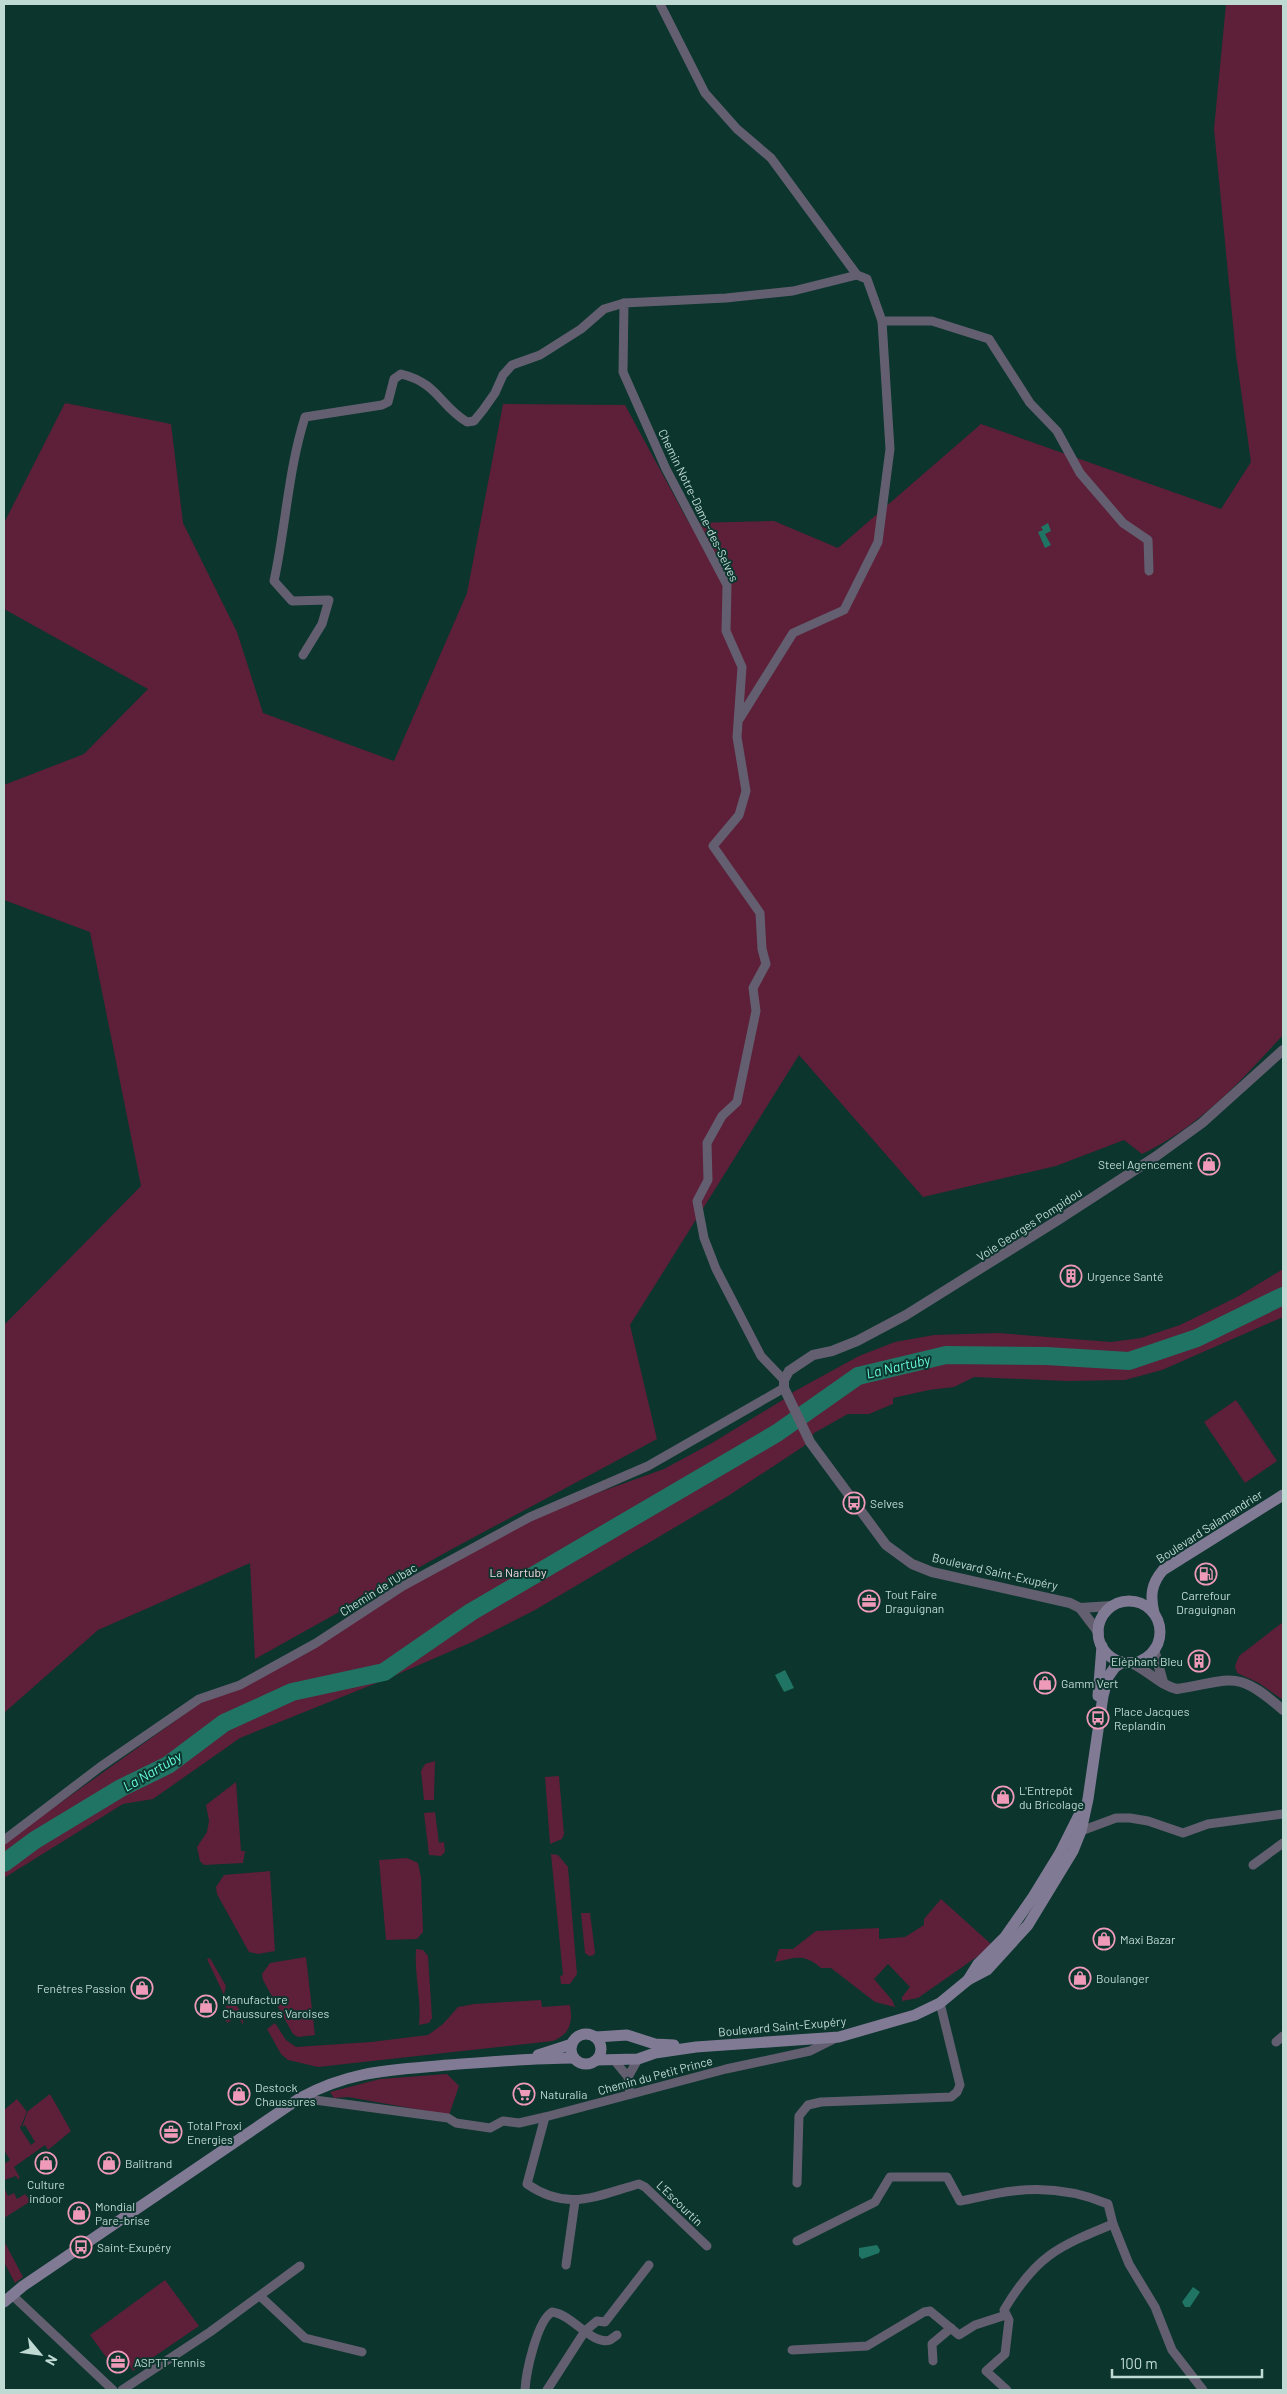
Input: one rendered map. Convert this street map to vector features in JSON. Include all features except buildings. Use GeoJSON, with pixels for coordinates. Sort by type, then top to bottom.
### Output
{"type":"FeatureCollection","features":[{"type":"Feature","properties":{"kind":"main road","name":"Boulevard Salamandrier"},"geometry":{"type":"LineString","coordinates":[[1154,1613],[1151,1595],[1153,1585],[1163,1570],[1283,1494]]}},
{"type":"Feature","properties":{"kind":"main road"},"geometry":{"type":"LineString","coordinates":[[1099,1710],[1098,1678],[1102,1646],[1099,1633],[1103,1615],[1112,1606],[1122,1602],[1133,1601],[1143,1604],[1154,1613],[1160,1628],[1159,1639],[1154,1649],[1141,1660],[1126,1662],[1114,1659],[1102,1646]]}},
{"type":"Feature","properties":{"kind":"main road","name":"Boulevard Saint-Exupéry"},"geometry":{"type":"LineString","coordinates":[[597,2060],[638,2059],[654,2053],[696,2047],[839,2037],[890,2024],[940,2003],[968,1980],[987,1970],[1012,1945],[1028,1925],[1070,1858],[1081,1831],[1091,1785],[1099,1710],[1108,1677],[1115,1667],[1126,1662]]}},
{"type":"Feature","properties":{"kind":"main road"},"geometry":{"type":"LineString","coordinates":[[968,1980],[978,1964],[996,1948],[1013,1926],[1042,1883],[1074,1827],[1091,1785]]}},
{"type":"Feature","properties":{"kind":"main road"},"geometry":{"type":"LineString","coordinates":[[1042,1883],[1045,1898]]}},
{"type":"Feature","properties":{"kind":"main road"},"geometry":{"type":"LineString","coordinates":[[8,2298],[300,2098],[325,2084],[370,2072],[528,2058],[574,2058],[584,2064],[597,2060],[601,2046],[596,2037],[581,2035],[572,2044],[528,2058]]}},
{"type":"Feature","properties":{"kind":"main road","name":"Boulevard Saint-Exupéry"},"geometry":{"type":"LineString","coordinates":[[596,2037],[627,2035],[654,2044],[696,2047]]}},
{"type":"Feature","properties":{"kind":"main road"},"geometry":{"type":"LineString","coordinates":[[638,2059],[642,2050],[641,2040]]}},
{"type":"Feature","properties":{"kind":"main road"},"geometry":{"type":"LineString","coordinates":[[572,2044],[571,2052],[574,2058]]}},
{"type":"Feature","properties":{"kind":"street"},"geometry":{"type":"LineString","coordinates":[[660,4],[705,93],[737,129],[776,164],[857,275],[867,279],[882,321],[890,448],[878,542],[844,610],[793,633],[738,720]]}},
{"type":"Feature","properties":{"kind":"street"},"geometry":{"type":"LineString","coordinates":[[303,655],[322,624],[329,600],[292,601],[274,581],[281,549],[294,450],[304,417],[339,413],[388,402],[394,380],[401,374],[412,377],[432,388],[456,416],[467,422],[474,421],[496,393],[503,375],[512,365],[540,355],[581,329],[604,309],[624,303],[726,298],[793,291],[857,275]]}},
{"type":"Feature","properties":{"kind":"street","name":"Chemin Notre-Dame-des-Selves"},"geometry":{"type":"LineString","coordinates":[[624,303],[623,372],[666,469],[726,585],[726,631],[742,666],[737,737],[746,790],[739,815],[713,846],[760,913],[762,949],[766,964],[753,988],[756,1011],[737,1102],[722,1116],[707,1143],[708,1180],[697,1201],[704,1238],[716,1269],[761,1356],[785,1388]]}},
{"type":"Feature","properties":{"kind":"street"},"geometry":{"type":"LineString","coordinates":[[882,321],[932,322],[989,339],[1030,403],[1057,431],[1080,473],[1123,523],[1148,540],[1149,571]]}},
{"type":"Feature","properties":{"kind":"street","name":"Voie Georges Pompidou"},"geometry":{"type":"LineString","coordinates":[[785,1388],[789,1371],[813,1355],[832,1351],[856,1341],[944,1293],[1128,1174],[1206,1120],[1283,1050]]}},
{"type":"Feature","properties":{"kind":"street","name":"Boulevard Saint-Exupéry"},"geometry":{"type":"LineString","coordinates":[[785,1388],[810,1442],[886,1545],[912,1564],[943,1574],[1067,1602],[1080,1608]]}},
{"type":"Feature","properties":{"kind":"street","name":"Chemin de l'Ubac"},"geometry":{"type":"LineString","coordinates":[[4,1840],[100,1767],[199,1699],[240,1685],[316,1644],[404,1586],[530,1517],[648,1466],[785,1388]]}},
{"type":"Feature","properties":{"kind":"street"},"geometry":{"type":"LineString","coordinates":[[1080,1608],[1112,1606]]}},
{"type":"Feature","properties":{"kind":"street"},"geometry":{"type":"LineString","coordinates":[[1080,1608],[1099,1633]]}},
{"type":"Feature","properties":{"kind":"street"},"geometry":{"type":"LineString","coordinates":[[1154,1649],[1163,1683]]}},
{"type":"Feature","properties":{"kind":"street"},"geometry":{"type":"LineString","coordinates":[[1126,1662],[1145,1669],[1163,1683],[1177,1689],[1230,1679],[1244,1682],[1261,1691],[1283,1710]]}},
{"type":"Feature","properties":{"kind":"street"},"geometry":{"type":"LineString","coordinates":[[1081,1831],[1116,1818],[1130,1818],[1148,1821],[1183,1833],[1208,1824],[1283,1814]]}},
{"type":"Feature","properties":{"kind":"street"},"geometry":{"type":"LineString","coordinates":[[1253,1865],[1283,1843]]}},
{"type":"Feature","properties":{"kind":"street"},"geometry":{"type":"LineString","coordinates":[[797,2184],[799,2116],[808,2106],[821,2102],[951,2096],[957,2092],[960,2085],[940,2003]]}},
{"type":"Feature","properties":{"kind":"street","name":"Chemin du Petit Prince"},"geometry":{"type":"LineString","coordinates":[[300,2098],[448,2118],[456,2123],[490,2128],[503,2121],[519,2123],[545,2118],[726,2068],[810,2051],[839,2037]]}},
{"type":"Feature","properties":{"kind":"street"},"geometry":{"type":"LineString","coordinates":[[628,2077],[638,2059]]}},
{"type":"Feature","properties":{"kind":"street"},"geometry":{"type":"LineString","coordinates":[[614,2060],[628,2077],[630,2094]]}},
{"type":"Feature","properties":{"kind":"street","name":"L'Escourtin"},"geometry":{"type":"LineString","coordinates":[[545,2118],[527,2184],[547,2196],[575,2201],[639,2184],[645,2187],[706,2246]]}},
{"type":"Feature","properties":{"kind":"street"},"geometry":{"type":"LineString","coordinates":[[797,2241],[875,2202],[890,2176],[947,2177],[960,2201],[1013,2191],[1043,2190],[1092,2198],[1108,2204],[1113,2224],[1129,2264],[1155,2307],[1172,2350],[1203,2390]]}},
{"type":"Feature","properties":{"kind":"street"},"geometry":{"type":"LineString","coordinates":[[566,2265],[575,2201]]}},
{"type":"Feature","properties":{"kind":"street"},"geometry":{"type":"LineString","coordinates":[[1007,2390],[986,2371],[1005,2354],[1009,2320],[1004,2310],[1018,2285],[1050,2253],[1113,2224]]}},
{"type":"Feature","properties":{"kind":"street"},"geometry":{"type":"LineString","coordinates":[[547,2390],[585,2331],[597,2321],[605,2322],[649,2265]]}},
{"type":"Feature","properties":{"kind":"street"},"geometry":{"type":"LineString","coordinates":[[122,2390],[210,2332],[300,2266]]}},
{"type":"Feature","properties":{"kind":"street"},"geometry":{"type":"LineString","coordinates":[[260,2296],[305,2338],[362,2352]]}},
{"type":"Feature","properties":{"kind":"street"},"geometry":{"type":"LineString","coordinates":[[8,2298],[113,2390]]}},
{"type":"Feature","properties":{"kind":"street"},"geometry":{"type":"LineString","coordinates":[[792,2350],[867,2346],[924,2312],[930,2311],[959,2335],[975,2325],[1006,2315]]}},
{"type":"Feature","properties":{"kind":"street"},"geometry":{"type":"LineString","coordinates":[[524,2390],[530,2361],[547,2315],[552,2312],[559,2313],[605,2342],[617,2335]]}},
{"type":"Feature","properties":{"kind":"street"},"geometry":{"type":"LineString","coordinates":[[934,2361],[932,2344],[951,2328]]}},
{"type":"Feature","properties":{"kind":"green space"},"geometry":{"type":"Polygon","coordinates":[[[1226,4],[1283,4],[1283,1035],[1235,1086],[1201,1117],[1163,1143],[1142,1154],[1124,1140],[1056,1166],[923,1197],[799,1055],[630,1325],[657,1439],[452,1549],[255,1659],[250,1563],[98,1630],[4,1713],[4,1325],[141,1186],[90,932],[4,900],[4,785],[84,754],[148,689],[4,609],[4,523],[65,403],[171,424],[183,523],[237,632],[263,713],[394,761],[467,593],[503,404],[625,405],[689,523],[774,521],[838,548],[981,424],[1221,509],[1251,462],[1236,355],[1214,129],[1226,4]]]}},
{"type":"Feature","properties":{"kind":"green space","name":"La Nartuby"},"geometry":{"type":"Polygon","coordinates":[[[1283,1269],[1283,1317],[1162,1370],[1125,1380],[1067,1381],[974,1377],[954,1387],[893,1398],[893,1404],[869,1414],[848,1414],[814,1433],[804,1446],[728,1496],[535,1610],[472,1642],[389,1678],[240,1738],[153,1799],[123,1804],[4,1878],[4,1843],[199,1704],[240,1685],[403,1586],[530,1517],[664,1469],[712,1443],[795,1391],[859,1356],[895,1342],[934,1335],[998,1333],[1111,1342],[1141,1338],[1180,1325],[1237,1297],[1283,1269]]]}},
{"type":"Feature","properties":{"kind":"green space"},"geometry":{"type":"Polygon","coordinates":[[[1236,1400],[1277,1461],[1245,1483],[1204,1422],[1236,1400]]]}},
{"type":"Feature","properties":{"kind":"green space"},"geometry":{"type":"Polygon","coordinates":[[[1283,1622],[1283,1700],[1259,1683],[1237,1673],[1235,1666],[1239,1656],[1283,1622]]]}},
{"type":"Feature","properties":{"kind":"green space"},"geometry":{"type":"Polygon","coordinates":[[[435,1761],[434,1800],[424,1800],[421,1771],[425,1764],[435,1761]]]}},
{"type":"Feature","properties":{"kind":"green space"},"geometry":{"type":"Polygon","coordinates":[[[559,1776],[564,1834],[562,1839],[550,1844],[545,1777],[559,1776]]]}},
{"type":"Feature","properties":{"kind":"green space"},"geometry":{"type":"Polygon","coordinates":[[[236,1782],[241,1851],[245,1851],[243,1863],[204,1865],[200,1861],[197,1847],[207,1832],[209,1821],[206,1805],[236,1782]]]}},
{"type":"Feature","properties":{"kind":"green space"},"geometry":{"type":"Polygon","coordinates":[[[435,1812],[439,1843],[444,1842],[445,1852],[441,1856],[429,1855],[424,1813],[435,1812]]]}},
{"type":"Feature","properties":{"kind":"green space"},"geometry":{"type":"Polygon","coordinates":[[[551,1854],[558,1855],[568,1867],[577,1974],[570,1984],[561,1984],[560,1976],[563,1975],[551,1854]]]}},
{"type":"Feature","properties":{"kind":"green space"},"geometry":{"type":"Polygon","coordinates":[[[407,1858],[418,1863],[421,1877],[423,1932],[417,1939],[386,1940],[379,1860],[407,1858]]]}},
{"type":"Feature","properties":{"kind":"green space"},"geometry":{"type":"Polygon","coordinates":[[[270,1871],[275,1951],[258,1954],[249,1952],[217,1894],[216,1887],[224,1875],[270,1871]]]}},
{"type":"Feature","properties":{"kind":"green space"},"geometry":{"type":"Polygon","coordinates":[[[941,1899],[991,1944],[978,1956],[918,1998],[902,2001],[902,1997],[910,1987],[888,1964],[874,1979],[892,2000],[895,2007],[875,2002],[831,1968],[821,1968],[804,1958],[775,1962],[779,1949],[793,1949],[816,1931],[879,1928],[879,1939],[905,1937],[924,1925],[924,1919],[941,1899]]]}},
{"type":"Feature","properties":{"kind":"green space"},"geometry":{"type":"Polygon","coordinates":[[[581,1913],[590,1913],[594,1955],[589,1956],[585,1953],[581,1913]]]}},
{"type":"Feature","properties":{"kind":"green space"},"geometry":{"type":"Polygon","coordinates":[[[416,1949],[423,1950],[428,1956],[432,2018],[429,2023],[419,2025],[420,2007],[416,1949]]]}},
{"type":"Feature","properties":{"kind":"green space"},"geometry":{"type":"Polygon","coordinates":[[[306,1957],[315,2035],[298,2037],[293,2034],[263,1980],[262,1974],[270,1963],[306,1957]]]}},
{"type":"Feature","properties":{"kind":"green space"},"geometry":{"type":"Polygon","coordinates":[[[210,1958],[226,1986],[224,1995],[207,1959],[210,1958]]]}},
{"type":"Feature","properties":{"kind":"green space"},"geometry":{"type":"Polygon","coordinates":[[[228,1999],[239,2010],[243,2025],[238,2016],[227,2023],[224,2016],[228,1999]]]}},
{"type":"Feature","properties":{"kind":"green space"},"geometry":{"type":"Polygon","coordinates":[[[541,2000],[542,2007],[570,2005],[571,2017],[569,2027],[563,2035],[553,2041],[318,2067],[288,2060],[281,2054],[267,2029],[275,2023],[286,2040],[296,2047],[371,2042],[428,2035],[443,2024],[458,2007],[474,2004],[541,2000]]]}},
{"type":"Feature","properties":{"kind":"green space"},"geometry":{"type":"Polygon","coordinates":[[[447,2074],[459,2086],[449,2115],[348,2097],[334,2098],[330,2092],[380,2079],[447,2074]]]}},
{"type":"Feature","properties":{"kind":"green space"},"geometry":{"type":"Polygon","coordinates":[[[50,2094],[71,2131],[48,2150],[45,2145],[14,2167],[20,2178],[18,2179],[16,2176],[4,2180],[4,2164],[10,2160],[4,2150],[4,2110],[17,2099],[27,2112],[20,2128],[31,2145],[35,2142],[25,2125],[22,2127],[28,2111],[50,2094]]]}},
{"type":"Feature","properties":{"kind":"green space"},"geometry":{"type":"Polygon","coordinates":[[[4,2187],[8,2196],[14,2193],[17,2199],[25,2194],[31,2201],[4,2218],[4,2187]]]}},
{"type":"Feature","properties":{"kind":"green space"},"geometry":{"type":"Polygon","coordinates":[[[4,2241],[23,2277],[15,2283],[4,2262],[4,2241]]]}},
{"type":"Feature","properties":{"kind":"green space"},"geometry":{"type":"Polygon","coordinates":[[[165,2280],[199,2326],[133,2371],[118,2350],[106,2357],[90,2335],[165,2280]]]}},
{"type":"Feature","properties":{"kind":"shaded area"},"geometry":{"type":"Polygon","coordinates":[[[1048,523],[1051,531],[1045,534],[1051,545],[1045,548],[1038,532],[1043,530],[1041,527],[1048,523]]]}},
{"type":"Feature","properties":{"kind":"shaded area"},"geometry":{"type":"Polygon","coordinates":[[[785,1670],[794,1688],[784,1692],[775,1675],[785,1670]]]}},
{"type":"Feature","properties":{"kind":"shaded area"},"geometry":{"type":"Polygon","coordinates":[[[877,2245],[880,2250],[879,2253],[862,2259],[859,2256],[859,2248],[877,2245]]]}},
{"type":"Feature","properties":{"kind":"shaded area"},"geometry":{"type":"Polygon","coordinates":[[[1193,2287],[1200,2292],[1190,2307],[1185,2307],[1182,2302],[1193,2287]]]}},
{"type":"Feature","properties":{"kind":"waterway","name":"La Nartuby"},"geometry":{"type":"LineString","coordinates":[[4,1863],[35,1840],[121,1788],[168,1765],[224,1723],[292,1692],[384,1672],[471,1612],[777,1433],[858,1376],[946,1355],[1046,1356],[1129,1361],[1197,1338],[1283,1296]]}},
{"type":"Feature","properties":{"kind":"place","name":"Steel Agencement"},"geometry":{"type":"Point","coordinates":[1209,1164]}},
{"type":"Feature","properties":{"kind":"place","name":"Urgence Santé"},"geometry":{"type":"Point","coordinates":[1071,1276]}},
{"type":"Feature","properties":{"kind":"place","name":"Selves"},"geometry":{"type":"Point","coordinates":[854,1503]}},
{"type":"Feature","properties":{"kind":"place","name":"Carrefour Draguignan"},"geometry":{"type":"Point","coordinates":[1206,1574]}},
{"type":"Feature","properties":{"kind":"place","name":"Tout Faire Draguignan"},"geometry":{"type":"Point","coordinates":[869,1601]}},
{"type":"Feature","properties":{"kind":"place","name":"Eléphant Bleu"},"geometry":{"type":"Point","coordinates":[1199,1661]}},
{"type":"Feature","properties":{"kind":"place","name":"Gamm Vert"},"geometry":{"type":"Point","coordinates":[1045,1683]}},
{"type":"Feature","properties":{"kind":"place","name":"Place Jacques Replandin"},"geometry":{"type":"Point","coordinates":[1098,1718]}},
{"type":"Feature","properties":{"kind":"place","name":"L'Entrepôt du Bricolage"},"geometry":{"type":"Point","coordinates":[1003,1797]}},
{"type":"Feature","properties":{"kind":"place","name":"Maxi Bazar"},"geometry":{"type":"Point","coordinates":[1104,1939]}},
{"type":"Feature","properties":{"kind":"place","name":"Boulanger"},"geometry":{"type":"Point","coordinates":[1080,1978]}},
{"type":"Feature","properties":{"kind":"place","name":"Fenêtres Passion"},"geometry":{"type":"Point","coordinates":[142,1988]}},
{"type":"Feature","properties":{"kind":"place","name":"Manufacture Chaussures Varoises"},"geometry":{"type":"Point","coordinates":[206,2006]}},
{"type":"Feature","properties":{"kind":"place","name":"Destock Chaussures"},"geometry":{"type":"Point","coordinates":[239,2094]}},
{"type":"Feature","properties":{"kind":"place","name":"Naturalia"},"geometry":{"type":"Point","coordinates":[524,2094]}},
{"type":"Feature","properties":{"kind":"place","name":"Total Proxi Energies"},"geometry":{"type":"Point","coordinates":[171,2132]}},
{"type":"Feature","properties":{"kind":"place","name":"Culture indoor"},"geometry":{"type":"Point","coordinates":[46,2163]}},
{"type":"Feature","properties":{"kind":"place","name":"Balitrand"},"geometry":{"type":"Point","coordinates":[109,2163]}},
{"type":"Feature","properties":{"kind":"place","name":"Mondial Pare-brise"},"geometry":{"type":"Point","coordinates":[79,2213]}},
{"type":"Feature","properties":{"kind":"place","name":"Saint-Exupéry"},"geometry":{"type":"Point","coordinates":[81,2247]}},
{"type":"Feature","properties":{"kind":"place","name":"ASPTT Tennis"},"geometry":{"type":"Point","coordinates":[118,2362]}}]}
